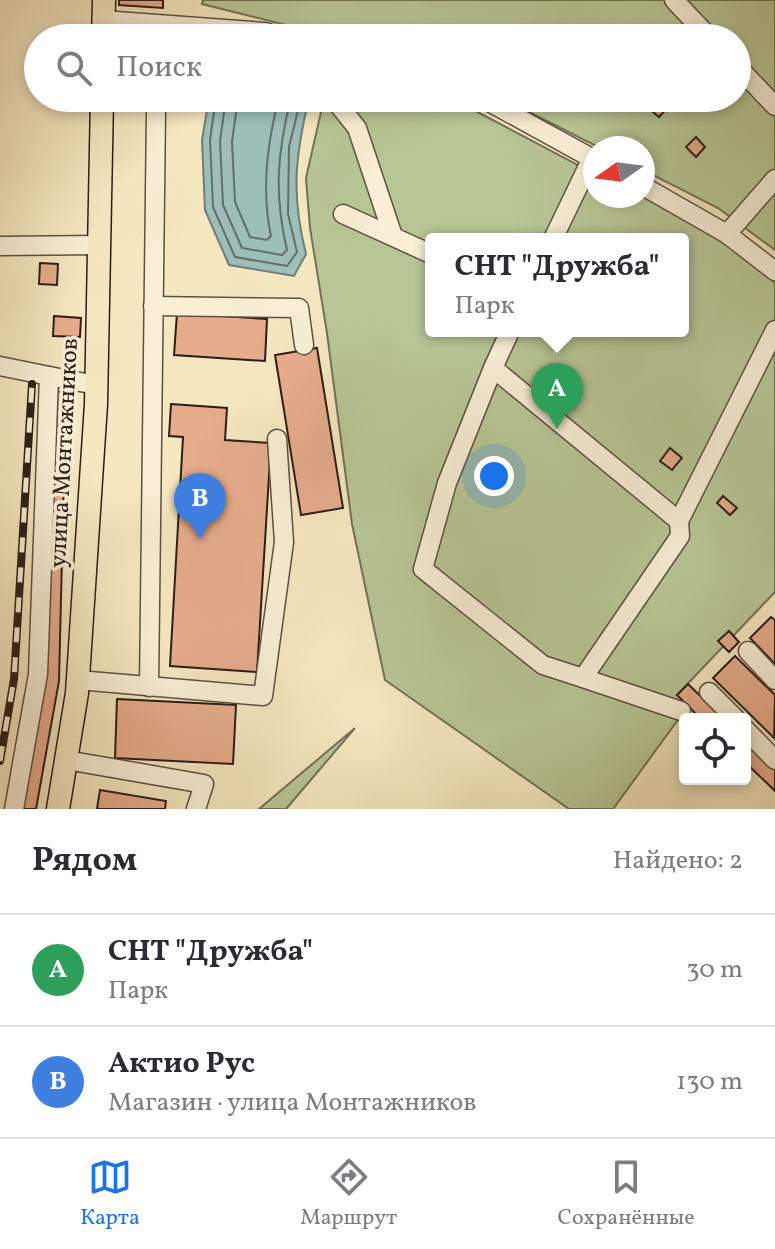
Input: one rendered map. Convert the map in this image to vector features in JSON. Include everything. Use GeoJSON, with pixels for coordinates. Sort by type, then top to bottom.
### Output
{"type":"FeatureCollection","features":[{"type":"Feature","properties":{"kind":"main road","name":"улица Монтажников"},"geometry":{"type":"LineString","coordinates":[[58,809],[78,680],[96,385],[102,112]]}},
{"type":"Feature","properties":{"kind":"lane"},"geometry":{"type":"LineString","coordinates":[[674,0],[697,24]]}},
{"type":"Feature","properties":{"kind":"lane"},"geometry":{"type":"LineString","coordinates":[[103,19],[165,24]]}},
{"type":"Feature","properties":{"kind":"lane"},"geometry":{"type":"LineString","coordinates":[[751,81],[775,106]]}},
{"type":"Feature","properties":{"kind":"lane"},"geometry":{"type":"LineString","coordinates":[[149,687],[156,112]]}},
{"type":"Feature","properties":{"kind":"lane"},"geometry":{"type":"LineString","coordinates":[[344,112],[357,128],[393,236]]}},
{"type":"Feature","properties":{"kind":"lane"},"geometry":{"type":"LineString","coordinates":[[507,112],[583,154]]}},
{"type":"Feature","properties":{"kind":"lane"},"geometry":{"type":"LineString","coordinates":[[556,233],[583,179]]}},
{"type":"Feature","properties":{"kind":"lane"},"geometry":{"type":"LineString","coordinates":[[727,234],[775,179]]}},
{"type":"Feature","properties":{"kind":"lane"},"geometry":{"type":"LineString","coordinates":[[655,193],[727,234],[775,271]]}},
{"type":"Feature","properties":{"kind":"lane"},"geometry":{"type":"LineString","coordinates":[[343,214],[425,251]]}},
{"type":"Feature","properties":{"kind":"lane"},"geometry":{"type":"LineString","coordinates":[[0,246],[100,245]]}},
{"type":"Feature","properties":{"kind":"lane"},"geometry":{"type":"LineString","coordinates":[[153,306],[299,308],[304,345]]}},
{"type":"Feature","properties":{"kind":"lane"},"geometry":{"type":"LineString","coordinates":[[583,678],[680,536],[679,521],[775,330]]}},
{"type":"Feature","properties":{"kind":"lane"},"geometry":{"type":"LineString","coordinates":[[507,337],[447,483],[423,569],[543,665],[681,711]]}},
{"type":"Feature","properties":{"kind":"lane"},"geometry":{"type":"LineString","coordinates":[[0,366],[96,385]]}},
{"type":"Feature","properties":{"kind":"lane"},"geometry":{"type":"LineString","coordinates":[[493,368],[679,521]]}},
{"type":"Feature","properties":{"kind":"lane"},"geometry":{"type":"LineString","coordinates":[[14,809],[38,674],[49,376]]}},
{"type":"Feature","properties":{"kind":"lane"},"geometry":{"type":"LineString","coordinates":[[78,680],[263,696],[284,542],[277,439]]}},
{"type":"Feature","properties":{"kind":"lane"},"geometry":{"type":"LineString","coordinates":[[748,651],[775,680]]}},
{"type":"Feature","properties":{"kind":"lane"},"geometry":{"type":"LineString","coordinates":[[709,692],[730,713]]}},
{"type":"Feature","properties":{"kind":"lane"},"geometry":{"type":"LineString","coordinates":[[751,734],[773,754]]}},
{"type":"Feature","properties":{"kind":"lane"},"geometry":{"type":"LineString","coordinates":[[66,760],[204,784],[196,809]]}},
{"type":"Feature","properties":{"kind":"green space"},"geometry":{"type":"Polygon","coordinates":[[[203,0],[775,0],[775,250],[718,208],[655,176],[655,136],[583,136],[583,139],[529,112],[751,112],[751,24],[282,24],[202,4],[203,0]]]}},
{"type":"Feature","properties":{"kind":"green space"},"geometry":{"type":"Polygon","coordinates":[[[321,112],[478,112],[583,168],[583,208],[655,208],[655,201],[713,234],[775,283],[775,592],[677,695],[688,706],[679,713],[679,718],[613,809],[569,809],[385,680],[352,524],[310,228],[306,178],[321,112]]]}},
{"type":"Feature","properties":{"kind":"green space"},"geometry":{"type":"Polygon","coordinates":[[[355,728],[286,809],[259,809],[355,728]]]}},
{"type":"Feature","properties":{"kind":"water"},"geometry":{"type":"Polygon","coordinates":[[[207,112],[306,112],[297,176],[298,213],[306,254],[294,276],[229,265],[205,210],[202,140],[207,112]]]}},
{"type":"Feature","properties":{"kind":"building"},"geometry":{"type":"Polygon","coordinates":[[[119,0],[163,0],[163,8],[119,5],[119,0]]]}},
{"type":"Feature","properties":{"kind":"building"},"geometry":{"type":"Polygon","coordinates":[[[696,137],[705,147],[696,157],[686,147],[696,137]]]}},
{"type":"Feature","properties":{"kind":"building"},"geometry":{"type":"Polygon","coordinates":[[[40,263],[58,264],[57,285],[39,284],[40,263]]]}},
{"type":"Feature","properties":{"kind":"building"},"geometry":{"type":"Polygon","coordinates":[[[177,313],[267,319],[265,361],[174,355],[177,313]]]}},
{"type":"Feature","properties":{"kind":"building"},"geometry":{"type":"Polygon","coordinates":[[[54,316],[81,318],[80,337],[53,336],[54,316]]]}},
{"type":"Feature","properties":{"kind":"building"},"geometry":{"type":"Polygon","coordinates":[[[317,348],[343,508],[301,515],[275,355],[317,348]]]}},
{"type":"Feature","properties":{"kind":"building"},"geometry":{"type":"Polygon","coordinates":[[[52,391],[66,392],[59,681],[36,809],[22,809],[52,391]]]}},
{"type":"Feature","properties":{"kind":"building"},"geometry":{"type":"Polygon","coordinates":[[[171,404],[227,408],[225,440],[271,443],[257,672],[170,666],[183,437],[169,436],[171,404]]]}},
{"type":"Feature","properties":{"kind":"building"},"geometry":{"type":"Polygon","coordinates":[[[670,448],[682,458],[672,470],[660,461],[670,448]]]}},
{"type":"Feature","properties":{"kind":"building"},"geometry":{"type":"Polygon","coordinates":[[[723,496],[737,508],[730,515],[717,503],[723,496]]]}},
{"type":"Feature","properties":{"kind":"building"},"geometry":{"type":"Polygon","coordinates":[[[771,617],[775,620],[775,664],[750,638],[771,617]]]}},
{"type":"Feature","properties":{"kind":"building"},"geometry":{"type":"Polygon","coordinates":[[[729,631],[739,642],[729,652],[718,641],[729,631]]]}},
{"type":"Feature","properties":{"kind":"building"},"geometry":{"type":"Polygon","coordinates":[[[735,656],[775,695],[774,738],[751,713],[713,678],[735,656]]]}},
{"type":"Feature","properties":{"kind":"building"},"geometry":{"type":"Polygon","coordinates":[[[688,684],[718,713],[695,713],[677,695],[688,684]]]}},
{"type":"Feature","properties":{"kind":"building"},"geometry":{"type":"Polygon","coordinates":[[[117,699],[236,705],[233,764],[115,758],[117,699]]]}},
{"type":"Feature","properties":{"kind":"building"},"geometry":{"type":"Polygon","coordinates":[[[751,746],[775,769],[775,791],[751,768],[751,746]]]}},
{"type":"Feature","properties":{"kind":"building"},"geometry":{"type":"Polygon","coordinates":[[[100,790],[166,801],[165,809],[97,809],[100,790]]]}},
{"type":"Feature","properties":{"kind":"railway"},"geometry":{"type":"LineString","coordinates":[[0,761],[14,679],[32,384]]}},
{"type":"Feature","properties":{"kind":"place","name":"СНТ \"Дружба\""},"geometry":{"type":"Point","coordinates":[557,429]}},
{"type":"Feature","properties":{"kind":"place","name":"Актио Рус"},"geometry":{"type":"Point","coordinates":[200,539]}}]}
